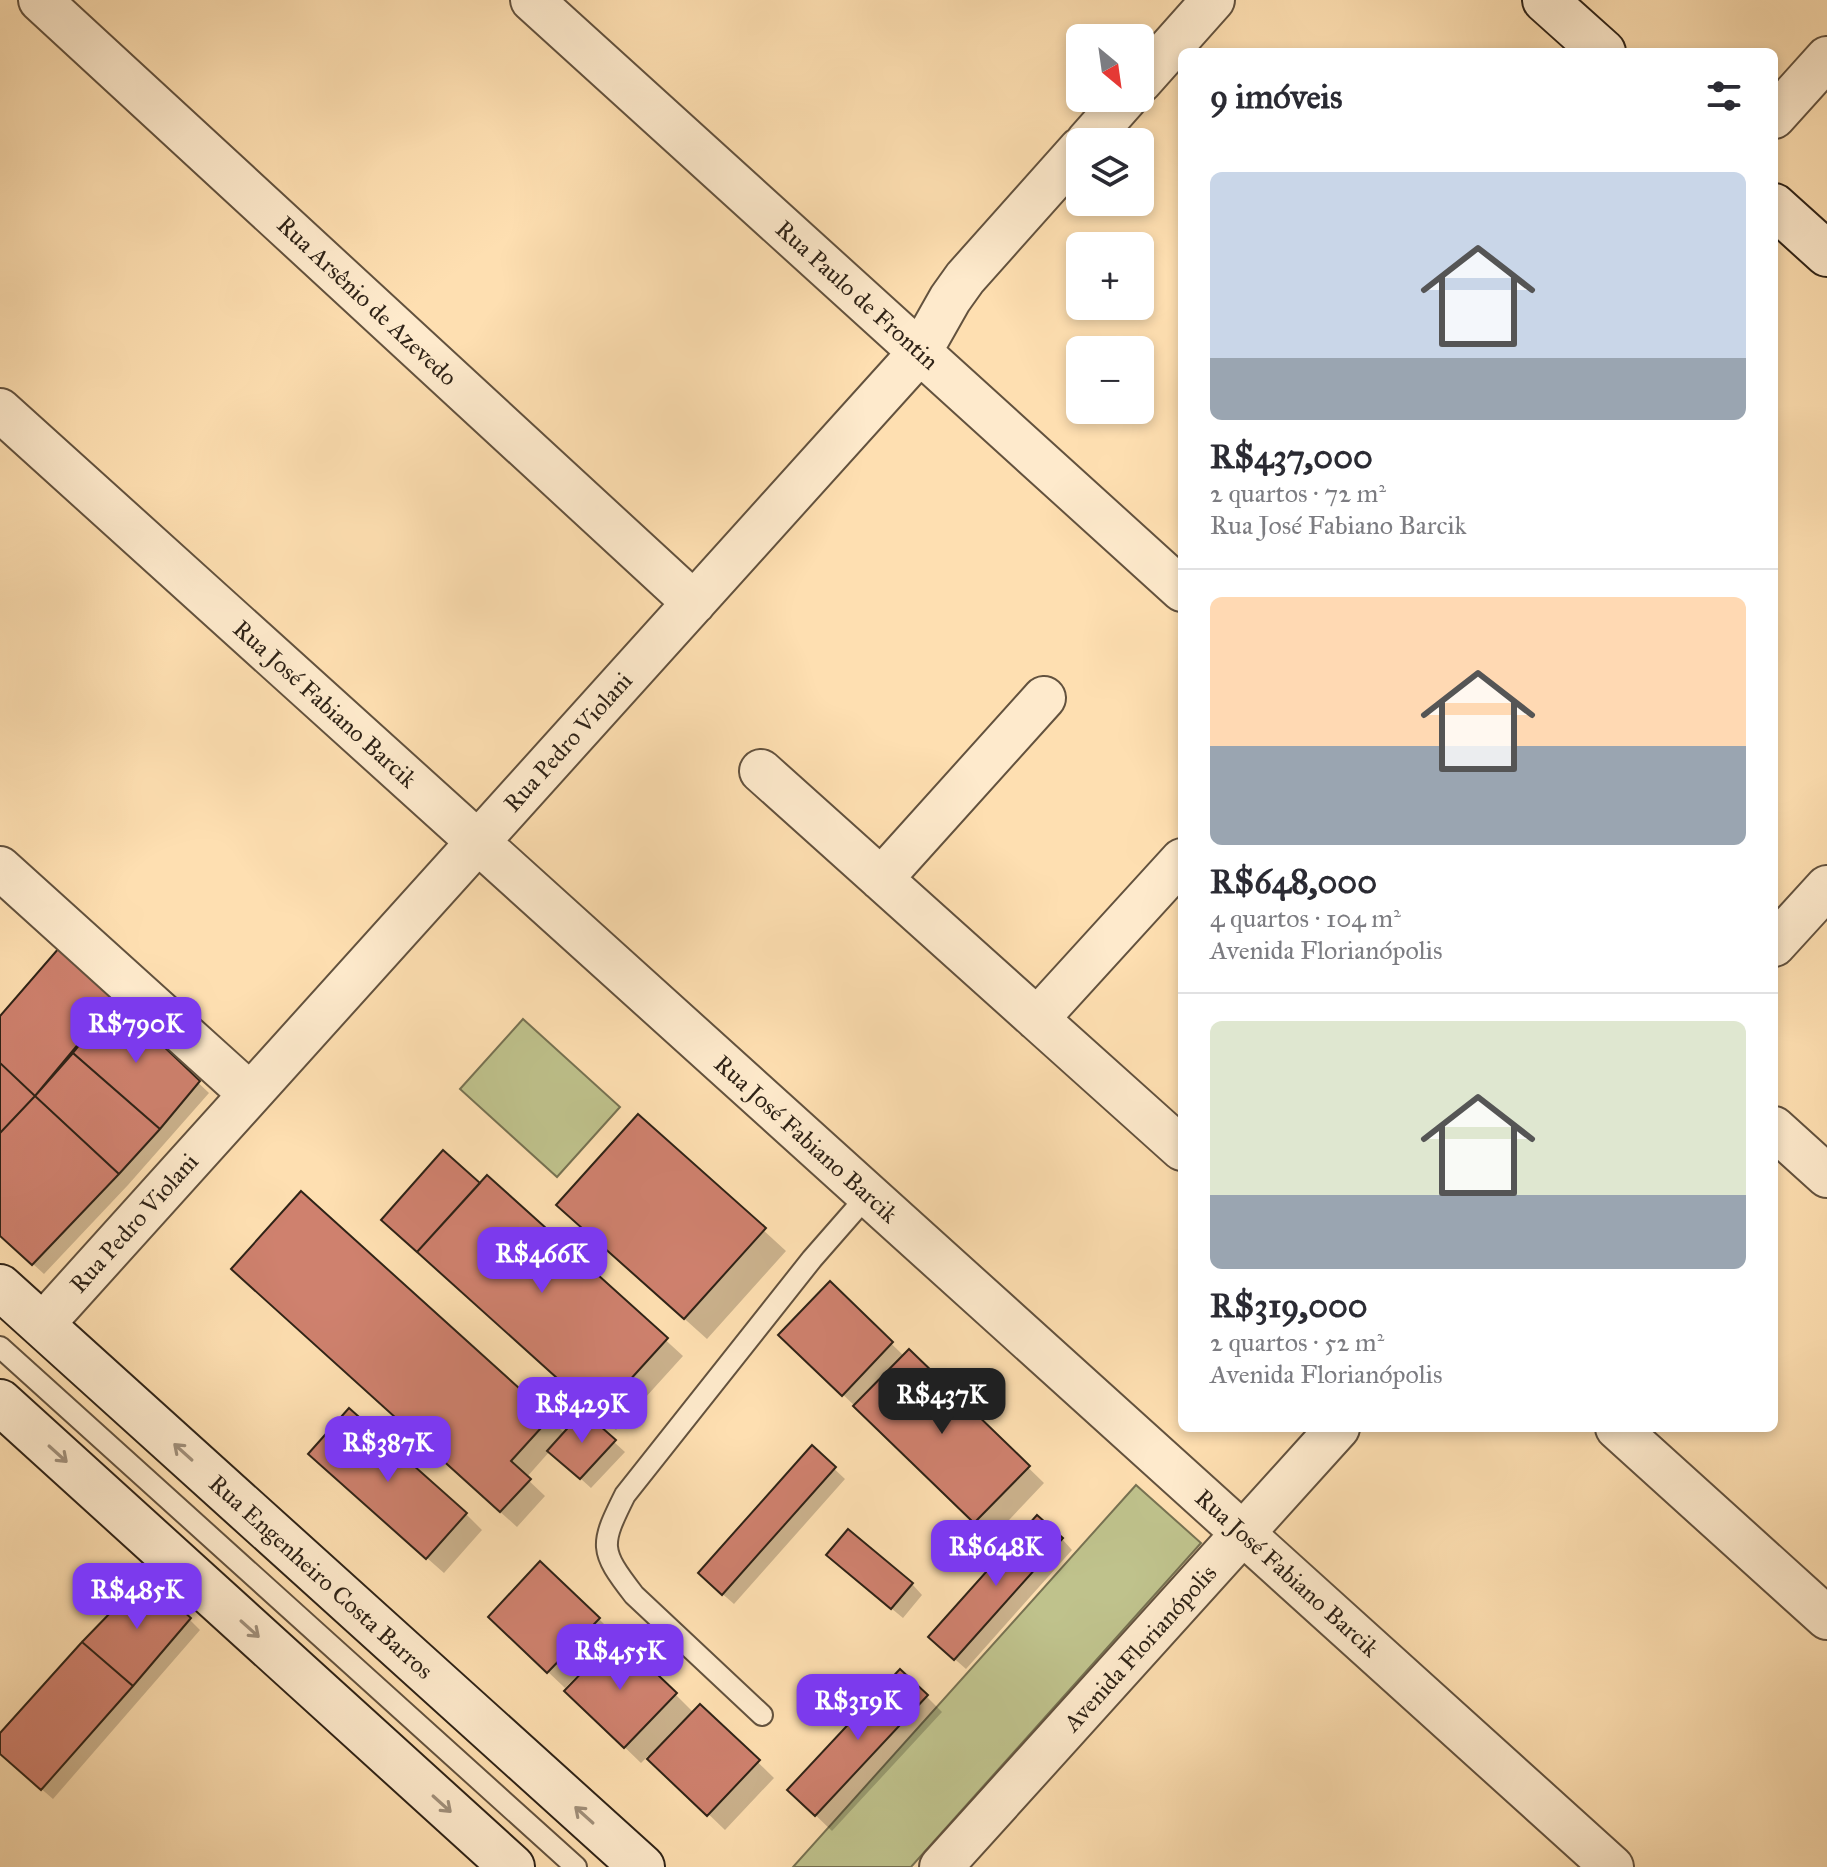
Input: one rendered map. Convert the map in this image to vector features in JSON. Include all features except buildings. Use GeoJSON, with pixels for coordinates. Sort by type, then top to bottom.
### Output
{"type":"FeatureCollection","features":[{"type":"Feature","properties":{"kind":"street","name":"Rua Arsênio de Azevedo"},"geometry":{"type":"LineString","coordinates":[[40,0],[694,603]]}},
{"type":"Feature","properties":{"kind":"street","name":"Rua Paulo de Frontin"},"geometry":{"type":"LineString","coordinates":[[532,0],[1178,586]]}},
{"type":"Feature","properties":{"kind":"street"},"geometry":{"type":"LineString","coordinates":[[1154,66],[1213,0]]}},
{"type":"Feature","properties":{"kind":"street"},"geometry":{"type":"LineString","coordinates":[[1545,0],[1599,48]]}},
{"type":"Feature","properties":{"kind":"street"},"geometry":{"type":"LineString","coordinates":[[1778,113],[1827,58]]}},
{"type":"Feature","properties":{"kind":"street"},"geometry":{"type":"LineString","coordinates":[[1099,128],[1114,112]]}},
{"type":"Feature","properties":{"kind":"street","name":"Rua Pedro Violani"},"geometry":{"type":"LineString","coordinates":[[42,1325],[920,352],[965,278],[1066,165]]}},
{"type":"Feature","properties":{"kind":"street"},"geometry":{"type":"LineString","coordinates":[[1778,210],[1827,254]]}},
{"type":"Feature","properties":{"kind":"street","name":"Rua José Fabiano Barcik"},"geometry":{"type":"LineString","coordinates":[[0,410],[1612,1867]]}},
{"type":"Feature","properties":{"kind":"street"},"geometry":{"type":"LineString","coordinates":[[881,879],[1044,698]]}},
{"type":"Feature","properties":{"kind":"street"},"geometry":{"type":"LineString","coordinates":[[761,771],[1178,1145]]}},
{"type":"Feature","properties":{"kind":"street"},"geometry":{"type":"LineString","coordinates":[[1037,1019],[1178,864]]}},
{"type":"Feature","properties":{"kind":"street"},"geometry":{"type":"LineString","coordinates":[[0,868],[250,1094]]}},
{"type":"Feature","properties":{"kind":"street"},"geometry":{"type":"LineString","coordinates":[[1778,941],[1827,887]]}},
{"type":"Feature","properties":{"kind":"street"},"geometry":{"type":"LineString","coordinates":[[1778,1132],[1827,1176]]}},
{"type":"Feature","properties":{"kind":"street","name":"Rua Engenheiro Costa Barros"},"geometry":{"type":"LineString","coordinates":[[0,1287],[642,1867]]}},
{"type":"Feature","properties":{"kind":"street"},"geometry":{"type":"LineString","coordinates":[[0,1402],[512,1867]]}},
{"type":"Feature","properties":{"kind":"street","name":"Avenida Florianópolis"},"geometry":{"type":"LineString","coordinates":[[955,1858],[1334,1432]]}},
{"type":"Feature","properties":{"kind":"street"},"geometry":{"type":"LineString","coordinates":[[1621,1432],[1827,1618]]}},
{"type":"Feature","properties":{"kind":"lane"},"geometry":{"type":"LineString","coordinates":[[762,1715],[634,1595],[608,1556],[606,1532],[625,1495],[812,1259],[868,1195]]}},
{"type":"Feature","properties":{"kind":"lane"},"geometry":{"type":"LineString","coordinates":[[0,1347],[576,1867]]}},
{"type":"Feature","properties":{"kind":"green space"},"geometry":{"type":"Polygon","coordinates":[[[523,1019],[620,1107],[557,1177],[460,1089],[523,1019]]]}},
{"type":"Feature","properties":{"kind":"green space"},"geometry":{"type":"Polygon","coordinates":[[[1136,1485],[1201,1543],[911,1867],[793,1867],[1136,1485]]]}}]}
